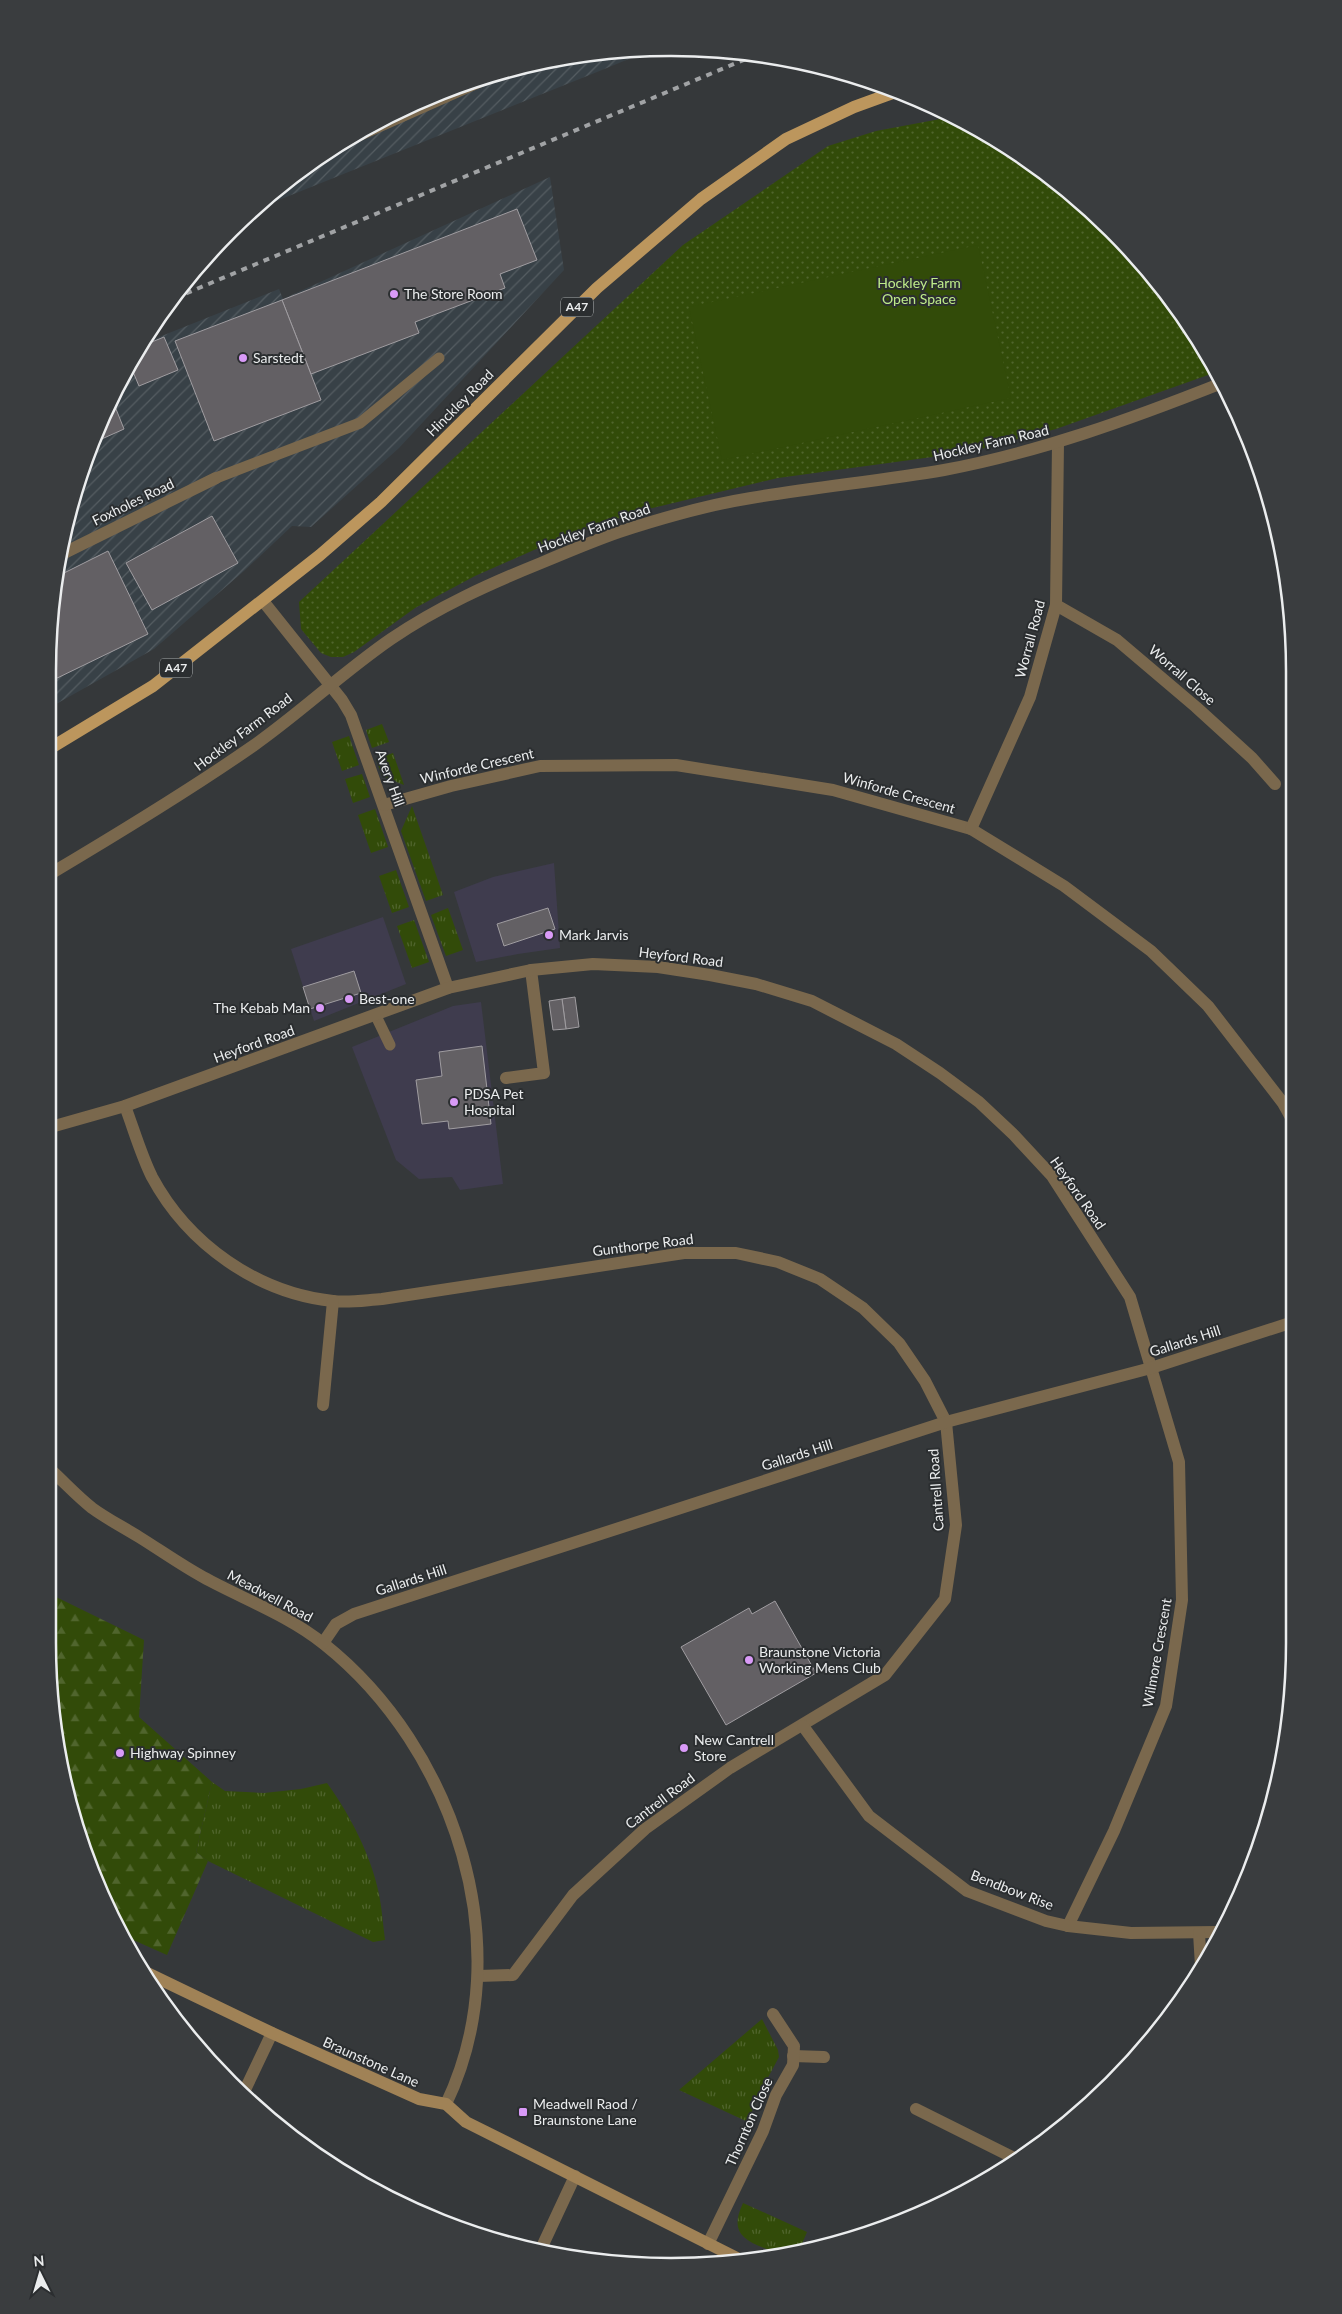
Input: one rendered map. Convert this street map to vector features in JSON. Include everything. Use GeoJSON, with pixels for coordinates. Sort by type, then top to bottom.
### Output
{"type":"FeatureCollection","features":[{"type":"Feature","properties":{"kind":"main road","name":"Hinckley Road"},"geometry":{"type":"LineString","coordinates":[[56,745],[153,686],[263,601],[381,502],[597,288],[667,226],[742,169],[786,139],[854,107],[886,95]]}},
{"type":"Feature","properties":{"kind":"street","name":"Hockley Farm Road"},"geometry":{"type":"LineString","coordinates":[[56,870],[176,799],[257,743],[330,684],[394,638],[446,605],[508,577],[620,532],[749,498],[942,470],[1006,457],[1058,443],[1141,415],[1215,386]]}},
{"type":"Feature","properties":{"kind":"street","name":"Worrall Road"},"geometry":{"type":"LineString","coordinates":[[971,829],[1030,697],[1056,605],[1058,443]]}},
{"type":"Feature","properties":{"kind":"street","name":"Foxholes Road"},"geometry":{"type":"LineString","coordinates":[[68,551],[216,478]]}},
{"type":"Feature","properties":{"kind":"street","name":"Avery Hill"},"geometry":{"type":"LineString","coordinates":[[263,601],[330,684],[351,715],[448,988]]}},
{"type":"Feature","properties":{"kind":"street","name":"Worrall Close"},"geometry":{"type":"LineString","coordinates":[[1056,605],[1117,640],[1238,746],[1275,784]]}},
{"type":"Feature","properties":{"kind":"street","name":"Winforde Crescent"},"geometry":{"type":"LineString","coordinates":[[384,805],[451,786],[540,766],[676,765],[833,790],[971,829],[1064,886],[1151,951],[1208,1006],[1286,1108]]}},
{"type":"Feature","properties":{"kind":"street","name":"Heyford Road"},"geometry":{"type":"LineString","coordinates":[[56,1126],[125,1106],[376,1016],[448,988],[531,970],[593,964],[658,967],[756,984],[812,1001],[903,1048],[979,1102],[1014,1135],[1052,1176],[1130,1297],[1151,1368]]}},
{"type":"Feature","properties":{"kind":"street"},"geometry":{"type":"LineString","coordinates":[[506,1078],[544,1073],[531,970]]}},
{"type":"Feature","properties":{"kind":"street","name":"Gunthorpe Road"},"geometry":{"type":"LineString","coordinates":[[125,1106],[152,1176],[171,1208],[199,1240],[234,1266],[284,1291],[334,1301],[382,1299],[684,1252],[736,1253],[778,1262],[820,1279],[863,1308],[899,1343],[925,1381],[946,1422]]}},
{"type":"Feature","properties":{"kind":"street"},"geometry":{"type":"LineString","coordinates":[[323,1405],[334,1301]]}},
{"type":"Feature","properties":{"kind":"street","name":"Gallards Hill"},"geometry":{"type":"LineString","coordinates":[[323,1643],[336,1624],[354,1614],[946,1422],[1151,1368],[1286,1324]]}},
{"type":"Feature","properties":{"kind":"street","name":"Wilmore Crescent"},"geometry":{"type":"LineString","coordinates":[[1068,1926],[1114,1831],[1166,1706],[1182,1600],[1179,1462],[1151,1368]]}},
{"type":"Feature","properties":{"kind":"street","name":"Cantrell Road"},"geometry":{"type":"LineString","coordinates":[[478,1976],[513,1975],[573,1895],[645,1829],[730,1768],[803,1726],[885,1675],[945,1599],[956,1525],[946,1422]]}},
{"type":"Feature","properties":{"kind":"street","name":"Meadwell Road"},"geometry":{"type":"LineString","coordinates":[[56,1475],[92,1508],[201,1576],[290,1621],[323,1643],[364,1678],[398,1721],[420,1755],[440,1794],[455,1832],[469,1878],[476,1927],[478,1976],[473,2023],[463,2063],[446,2104]]}},
{"type":"Feature","properties":{"kind":"street","name":"Bendbow Rise"},"geometry":{"type":"LineString","coordinates":[[803,1726],[869,1816],[966,1892],[1046,1921],[1068,1926],[1131,1933],[1213,1932]]}},
{"type":"Feature","properties":{"kind":"street"},"geometry":{"type":"LineString","coordinates":[[1199,1933],[1200,1954]]}},
{"type":"Feature","properties":{"kind":"street","name":"Braunstone Lane"},"geometry":{"type":"LineString","coordinates":[[155,1977],[419,2100],[446,2104]]}},
{"type":"Feature","properties":{"kind":"street"},"geometry":{"type":"LineString","coordinates":[[774,2014],[794,2046],[794,2056],[824,2057]]}},
{"type":"Feature","properties":{"kind":"street"},"geometry":{"type":"LineString","coordinates":[[246,2087],[272,2033]]}},
{"type":"Feature","properties":{"kind":"street","name":"Thornton Close"},"geometry":{"type":"LineString","coordinates":[[708,2244],[763,2131],[776,2095],[794,2065],[794,2056]]}},
{"type":"Feature","properties":{"kind":"street"},"geometry":{"type":"LineString","coordinates":[[446,2104],[466,2122],[729,2254]]}},
{"type":"Feature","properties":{"kind":"street"},"geometry":{"type":"LineString","coordinates":[[916,2110],[1009,2156]]}},
{"type":"Feature","properties":{"kind":"street"},"geometry":{"type":"LineString","coordinates":[[543,2244],[575,2176]]}},
{"type":"Feature","properties":{"kind":"lane"},"geometry":{"type":"LineString","coordinates":[[216,478],[360,423],[439,358]]}},
{"type":"Feature","properties":{"kind":"lane"},"geometry":{"type":"LineString","coordinates":[[376,1016],[390,1045]]}},
{"type":"Feature","properties":{"kind":"shaded area"},"geometry":{"type":"Polygon","coordinates":[[[631,58],[275,202],[329,160],[399,120],[436,103],[512,77],[551,68],[631,58]]]}},
{"type":"Feature","properties":{"kind":"shaded area"},"geometry":{"type":"Polygon","coordinates":[[[550,177],[564,270],[399,448],[311,527],[292,526],[244,571],[154,649],[56,704],[58,631],[62,591],[68,551],[77,512],[103,436],[139,364],[154,339],[279,289],[283,299],[550,177]]]}},
{"type":"Feature","properties":{"kind":"shaded area"},"geometry":{"type":"Polygon","coordinates":[[[554,863],[560,948],[476,962],[454,892],[493,877],[554,863]]]}},
{"type":"Feature","properties":{"kind":"shaded area"},"geometry":{"type":"Polygon","coordinates":[[[383,917],[406,984],[314,1021],[291,949],[383,917]]]}},
{"type":"Feature","properties":{"kind":"shaded area"},"geometry":{"type":"Polygon","coordinates":[[[481,1002],[503,1184],[460,1190],[452,1177],[419,1179],[396,1160],[352,1047],[453,1006],[481,1002]]]}},
{"type":"Feature","properties":{"kind":"green space","name":"Hockley Farm Open Space"},"geometry":{"type":"Polygon","coordinates":[[[941,119],[1013,160],[1045,183],[1106,236],[1133,266],[1182,329],[1209,374],[1056,429],[969,452],[778,478],[640,511],[561,538],[475,576],[415,608],[354,652],[343,657],[331,657],[321,653],[301,629],[299,602],[683,245],[828,146],[876,131],[941,119]]]}},
{"type":"Feature","properties":{"kind":"green space"},"geometry":{"type":"Polygon","coordinates":[[[978,245],[1011,398],[722,460],[689,307],[978,245]]]}},
{"type":"Feature","properties":{"kind":"green space"},"geometry":{"type":"Polygon","coordinates":[[[382,724],[389,742],[372,748],[366,730],[382,724]]]}},
{"type":"Feature","properties":{"kind":"green space"},"geometry":{"type":"Polygon","coordinates":[[[349,736],[359,765],[342,771],[332,742],[349,736]]]}},
{"type":"Feature","properties":{"kind":"green space"},"geometry":{"type":"Polygon","coordinates":[[[393,753],[404,785],[382,776],[376,759],[393,753]]]}},
{"type":"Feature","properties":{"kind":"green space"},"geometry":{"type":"Polygon","coordinates":[[[362,774],[370,797],[353,803],[345,779],[362,774]]]}},
{"type":"Feature","properties":{"kind":"green space"},"geometry":{"type":"Polygon","coordinates":[[[412,806],[443,895],[426,901],[401,831],[412,806]]]}},
{"type":"Feature","properties":{"kind":"green space"},"geometry":{"type":"Polygon","coordinates":[[[375,809],[388,847],[371,853],[358,815],[375,809]]]}},
{"type":"Feature","properties":{"kind":"green space"},"geometry":{"type":"Polygon","coordinates":[[[396,870],[409,907],[392,913],[379,876],[396,870]]]}},
{"type":"Feature","properties":{"kind":"green space"},"geometry":{"type":"Polygon","coordinates":[[[448,908],[463,950],[446,956],[431,915],[448,908]]]}},
{"type":"Feature","properties":{"kind":"green space"},"geometry":{"type":"Polygon","coordinates":[[[414,920],[429,962],[412,968],[397,926],[414,920]]]}},
{"type":"Feature","properties":{"kind":"green space","name":"Highway Spinney"},"geometry":{"type":"Polygon","coordinates":[[[56,1597],[144,1640],[139,1717],[212,1782],[196,1852],[208,1861],[167,1955],[134,1940],[103,1878],[89,1841],[68,1763],[62,1723],[56,1643],[56,1597]]]}},
{"type":"Feature","properties":{"kind":"green space"},"geometry":{"type":"Polygon","coordinates":[[[212,1782],[225,1791],[264,1793],[301,1789],[327,1783],[344,1808],[359,1836],[371,1865],[379,1894],[385,1940],[373,1942],[208,1861],[196,1852],[212,1782]]]}},
{"type":"Feature","properties":{"kind":"green space"},"geometry":{"type":"Polygon","coordinates":[[[762,2019],[778,2050],[779,2057],[757,2098],[748,2122],[679,2090],[762,2019]]]}},
{"type":"Feature","properties":{"kind":"green space"},"geometry":{"type":"Polygon","coordinates":[[[743,2203],[807,2232],[802,2243],[768,2249],[743,2236],[738,2226],[739,2212],[743,2203]]]}},
{"type":"Feature","properties":{"kind":"building","name":"The Store Room"},"geometry":{"type":"Polygon","coordinates":[[[517,209],[537,260],[500,274],[505,288],[415,322],[419,333],[311,374],[282,300],[517,209]]]}},
{"type":"Feature","properties":{"kind":"building","name":"Sarstedt"},"geometry":{"type":"Polygon","coordinates":[[[282,300],[321,400],[214,441],[175,341],[282,300]]]}},
{"type":"Feature","properties":{"kind":"building"},"geometry":{"type":"Polygon","coordinates":[[[164,337],[178,370],[139,386],[134,374],[152,342],[164,337]]]}},
{"type":"Feature","properties":{"kind":"building"},"geometry":{"type":"Polygon","coordinates":[[[116,408],[124,429],[102,439],[116,408]]]}},
{"type":"Feature","properties":{"kind":"building"},"geometry":{"type":"Polygon","coordinates":[[[212,516],[238,563],[152,610],[126,563],[212,516]]]}},
{"type":"Feature","properties":{"kind":"building"},"geometry":{"type":"Polygon","coordinates":[[[108,551],[148,634],[56,679],[58,631],[65,573],[108,551]]]}},
{"type":"Feature","properties":{"kind":"building"},"geometry":{"type":"Polygon","coordinates":[[[548,908],[555,929],[504,946],[497,924],[548,908]]]}},
{"type":"Feature","properties":{"kind":"building"},"geometry":{"type":"Polygon","coordinates":[[[354,971],[361,993],[310,1009],[303,987],[354,971]]]}},
{"type":"Feature","properties":{"kind":"building"},"geometry":{"type":"Polygon","coordinates":[[[575,997],[579,1027],[566,1029],[562,999],[575,997]]]}},
{"type":"Feature","properties":{"kind":"building"},"geometry":{"type":"Polygon","coordinates":[[[562,999],[566,1029],[553,1030],[549,1001],[562,999]]]}},
{"type":"Feature","properties":{"kind":"building","name":"PDSA Pet Hospital"},"geometry":{"type":"Polygon","coordinates":[[[482,1046],[491,1124],[449,1129],[448,1121],[422,1124],[416,1080],[442,1076],[439,1052],[482,1046]]]}},
{"type":"Feature","properties":{"kind":"building","name":"Braunstone Victoria Working Mens Club"},"geometry":{"type":"Polygon","coordinates":[[[775,1601],[816,1673],[726,1725],[681,1647],[749,1608],[752,1614],[775,1601]]]}},
{"type":"Feature","properties":{"kind":"railway"},"geometry":{"type":"LineString","coordinates":[[186,293],[741,61]]}},
{"type":"Feature","properties":{"kind":"place","name":"The Store Room"},"geometry":{"type":"Point","coordinates":[394,294]}},
{"type":"Feature","properties":{"kind":"place","name":"Sarstedt"},"geometry":{"type":"Point","coordinates":[243,358]}},
{"type":"Feature","properties":{"kind":"place","name":"Mark Jarvis"},"geometry":{"type":"Point","coordinates":[549,935]}},
{"type":"Feature","properties":{"kind":"place","name":"Best-one"},"geometry":{"type":"Point","coordinates":[349,999]}},
{"type":"Feature","properties":{"kind":"place","name":"The Kebab Man"},"geometry":{"type":"Point","coordinates":[320,1008]}},
{"type":"Feature","properties":{"kind":"place","name":"PDSA Pet Hospital"},"geometry":{"type":"Point","coordinates":[454,1102]}},
{"type":"Feature","properties":{"kind":"place","name":"Braunstone Victoria Working Mens Club"},"geometry":{"type":"Point","coordinates":[749,1660]}},
{"type":"Feature","properties":{"kind":"place","name":"New Cantrell Store"},"geometry":{"type":"Point","coordinates":[684,1748]}},
{"type":"Feature","properties":{"kind":"place","name":"Highway Spinney"},"geometry":{"type":"Point","coordinates":[120,1753]}},
{"type":"Feature","properties":{"kind":"place","name":"Meadwell Raod / Braunstone Lane"},"geometry":{"type":"Point","coordinates":[523,2112]}}]}
